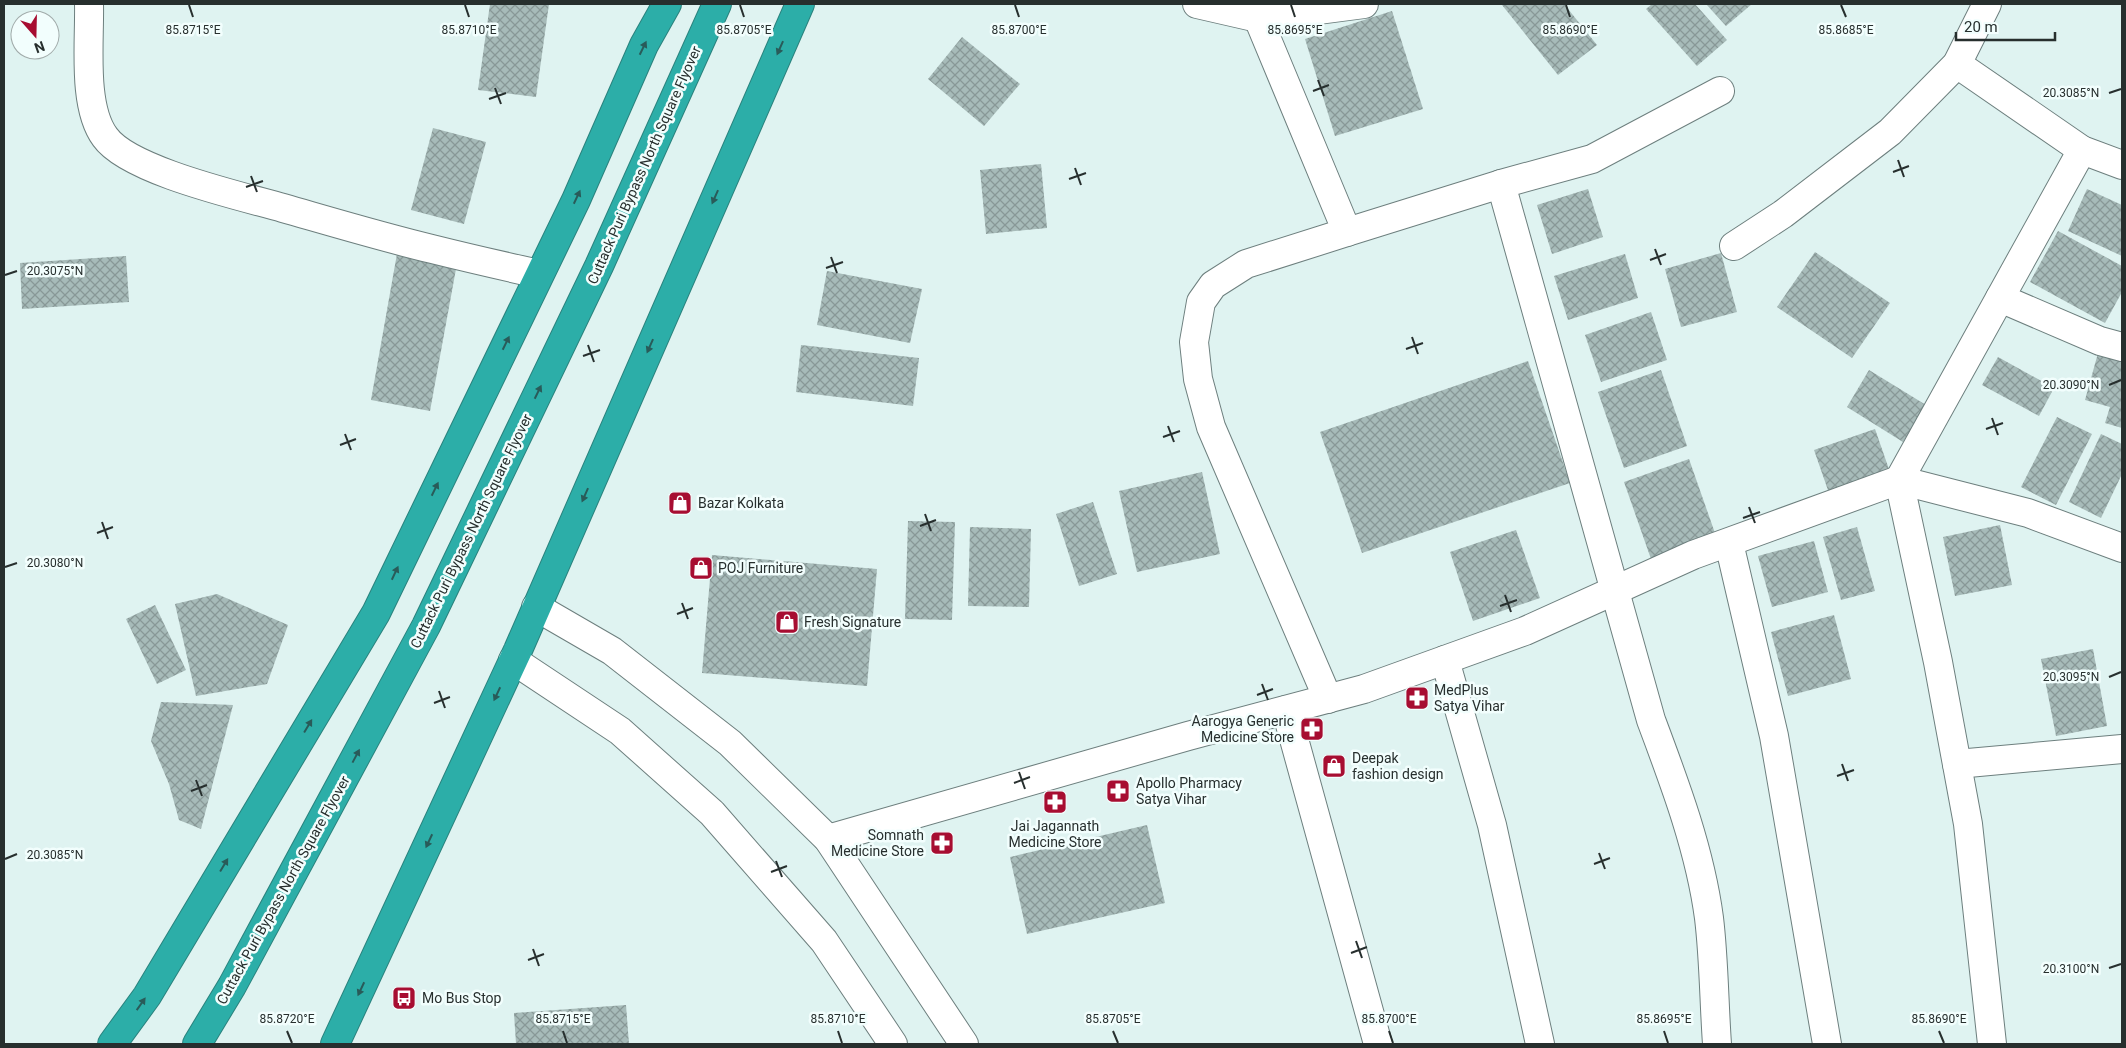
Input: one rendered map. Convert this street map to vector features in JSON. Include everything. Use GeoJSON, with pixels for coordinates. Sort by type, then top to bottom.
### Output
{"type":"FeatureCollection","features":[{"type":"Feature","properties":{"kind":"highway"},"geometry":{"type":"LineString","coordinates":[[112,1044],[147,996],[376,613],[576,200],[644,45],[667,4]]}},
{"type":"Feature","properties":{"kind":"highway","name":"Cuttack Puri Bypass North Square Flyover"},"geometry":{"type":"LineString","coordinates":[[197,1044],[232,986],[426,626],[599,266],[716,4]]}},
{"type":"Feature","properties":{"kind":"highway"},"geometry":{"type":"LineString","coordinates":[[335,1044],[515,655],[800,4]]}},
{"type":"Feature","properties":{"kind":"street"},"geometry":{"type":"LineString","coordinates":[[90,4],[92,103],[98,124],[105,138],[117,150],[140,162],[194,183],[432,249],[539,274]]}},
{"type":"Feature","properties":{"kind":"street"},"geometry":{"type":"LineString","coordinates":[[1197,4],[1258,18],[1364,4]]}},
{"type":"Feature","properties":{"kind":"street"},"geometry":{"type":"LineString","coordinates":[[1734,246],[1783,214],[1890,132],[1957,64],[1986,4]]}},
{"type":"Feature","properties":{"kind":"street"},"geometry":{"type":"LineString","coordinates":[[1258,18],[1347,232]]}},
{"type":"Feature","properties":{"kind":"street"},"geometry":{"type":"LineString","coordinates":[[1957,64],[2082,150],[2122,166]]}},
{"type":"Feature","properties":{"kind":"street"},"geometry":{"type":"LineString","coordinates":[[1328,699],[1211,427],[1198,379],[1194,342],[1201,302],[1213,285],[1246,264],[1501,184],[1592,159],[1720,91]]}},
{"type":"Feature","properties":{"kind":"street"},"geometry":{"type":"LineString","coordinates":[[1992,1044],[1968,824],[1938,662],[1899,480],[2082,150]]}},
{"type":"Feature","properties":{"kind":"street"},"geometry":{"type":"LineString","coordinates":[[1501,184],[1651,720],[1674,781],[1700,872],[1709,918],[1717,1044]]}},
{"type":"Feature","properties":{"kind":"street"},"geometry":{"type":"LineString","coordinates":[[2000,298],[2100,341],[2122,347]]}},
{"type":"Feature","properties":{"kind":"street"},"geometry":{"type":"LineString","coordinates":[[828,839],[1364,689],[1525,630],[1693,555],[1899,480],[2028,513],[2122,548]]}},
{"type":"Feature","properties":{"kind":"street"},"geometry":{"type":"LineString","coordinates":[[1729,543],[1774,736],[1827,1044]]}},
{"type":"Feature","properties":{"kind":"street"},"geometry":{"type":"LineString","coordinates":[[534,612],[612,651],[730,743],[828,839],[964,1044]]}},
{"type":"Feature","properties":{"kind":"street"},"geometry":{"type":"LineString","coordinates":[[515,655],[620,731],[712,813],[824,941],[893,1044]]}},
{"type":"Feature","properties":{"kind":"street"},"geometry":{"type":"LineString","coordinates":[[1445,660],[1492,826],[1540,1044]]}},
{"type":"Feature","properties":{"kind":"street"},"geometry":{"type":"LineString","coordinates":[[1286,710],[1378,1044]]}},
{"type":"Feature","properties":{"kind":"street"},"geometry":{"type":"LineString","coordinates":[[1957,764],[2122,749]]}},
{"type":"Feature","properties":{"kind":"building"},"geometry":{"type":"Polygon","coordinates":[[[490,4],[549,4],[536,97],[478,90],[490,4]]]}},
{"type":"Feature","properties":{"kind":"building"},"geometry":{"type":"Polygon","coordinates":[[[1564,4],[1597,45],[1558,75],[1502,5],[1564,4]]]}},
{"type":"Feature","properties":{"kind":"building"},"geometry":{"type":"Polygon","coordinates":[[[1652,4],[1695,4],[1727,40],[1697,66],[1646,9],[1652,4]]]}},
{"type":"Feature","properties":{"kind":"building"},"geometry":{"type":"Polygon","coordinates":[[[1706,4],[1752,4],[1726,26],[1706,4]]]}},
{"type":"Feature","properties":{"kind":"building"},"geometry":{"type":"Polygon","coordinates":[[[1392,11],[1423,109],[1335,136],[1305,39],[1392,11]]]}},
{"type":"Feature","properties":{"kind":"building"},"geometry":{"type":"Polygon","coordinates":[[[962,37],[1020,84],[984,126],[928,79],[962,37]]]}},
{"type":"Feature","properties":{"kind":"building"},"geometry":{"type":"Polygon","coordinates":[[[433,128],[486,142],[464,224],[411,210],[433,128]]]}},
{"type":"Feature","properties":{"kind":"building"},"geometry":{"type":"Polygon","coordinates":[[[1041,164],[1047,228],[986,234],[980,170],[1041,164]]]}},
{"type":"Feature","properties":{"kind":"building"},"geometry":{"type":"Polygon","coordinates":[[[1588,189],[1603,237],[1552,254],[1537,205],[1588,189]]]}},
{"type":"Feature","properties":{"kind":"building"},"geometry":{"type":"Polygon","coordinates":[[[2087,189],[2122,205],[2122,256],[2068,231],[2087,189]]]}},
{"type":"Feature","properties":{"kind":"building"},"geometry":{"type":"Polygon","coordinates":[[[2058,231],[2122,266],[2122,292],[2105,323],[2030,282],[2058,231]]]}},
{"type":"Feature","properties":{"kind":"building"},"geometry":{"type":"Polygon","coordinates":[[[398,248],[458,258],[430,411],[371,400],[398,248]]]}},
{"type":"Feature","properties":{"kind":"building"},"geometry":{"type":"Polygon","coordinates":[[[1815,252],[1890,303],[1852,358],[1777,307],[1815,252]]]}},
{"type":"Feature","properties":{"kind":"building"},"geometry":{"type":"Polygon","coordinates":[[[1721,253],[1737,312],[1681,327],[1665,269],[1721,253]]]}},
{"type":"Feature","properties":{"kind":"building"},"geometry":{"type":"Polygon","coordinates":[[[1625,254],[1638,298],[1568,320],[1554,276],[1625,254]]]}},
{"type":"Feature","properties":{"kind":"building"},"geometry":{"type":"Polygon","coordinates":[[[126,256],[129,302],[22,309],[20,263],[126,256]]]}},
{"type":"Feature","properties":{"kind":"building"},"geometry":{"type":"Polygon","coordinates":[[[827,271],[922,289],[910,343],[817,325],[827,271]]]}},
{"type":"Feature","properties":{"kind":"building"},"geometry":{"type":"Polygon","coordinates":[[[1651,312],[1667,360],[1601,382],[1585,335],[1651,312]]]}},
{"type":"Feature","properties":{"kind":"building"},"geometry":{"type":"Polygon","coordinates":[[[801,345],[919,358],[913,406],[796,392],[801,345]]]}},
{"type":"Feature","properties":{"kind":"building"},"geometry":{"type":"Polygon","coordinates":[[[2098,353],[2122,359],[2122,428],[2105,423],[2110,407],[2085,400],[2098,353]]]}},
{"type":"Feature","properties":{"kind":"building"},"geometry":{"type":"Polygon","coordinates":[[[1998,357],[2054,388],[2039,416],[1982,385],[1998,357]]]}},
{"type":"Feature","properties":{"kind":"building"},"geometry":{"type":"Polygon","coordinates":[[[1528,361],[1570,483],[1362,553],[1320,432],[1528,361]]]}},
{"type":"Feature","properties":{"kind":"building"},"geometry":{"type":"Polygon","coordinates":[[[1661,370],[1687,446],[1624,468],[1598,392],[1661,370]]]}},
{"type":"Feature","properties":{"kind":"building"},"geometry":{"type":"Polygon","coordinates":[[[1869,370],[1926,405],[1903,442],[1847,407],[1869,370]]]}},
{"type":"Feature","properties":{"kind":"building"},"geometry":{"type":"Polygon","coordinates":[[[2057,417],[2092,434],[2056,505],[2021,487],[2057,417]]]}},
{"type":"Feature","properties":{"kind":"building"},"geometry":{"type":"Polygon","coordinates":[[[1875,429],[1891,475],[1830,496],[1814,450],[1875,429]]]}},
{"type":"Feature","properties":{"kind":"building"},"geometry":{"type":"Polygon","coordinates":[[[2101,434],[2122,444],[2122,474],[2101,518],[2069,502],[2101,434]]]}},
{"type":"Feature","properties":{"kind":"building"},"geometry":{"type":"Polygon","coordinates":[[[1689,459],[1716,536],[1651,559],[1624,482],[1689,459]]]}},
{"type":"Feature","properties":{"kind":"building"},"geometry":{"type":"Polygon","coordinates":[[[1202,472],[1220,554],[1137,572],[1119,491],[1202,472]]]}},
{"type":"Feature","properties":{"kind":"building"},"geometry":{"type":"Polygon","coordinates":[[[1093,502],[1117,574],[1079,586],[1056,514],[1093,502]]]}},
{"type":"Feature","properties":{"kind":"building"},"geometry":{"type":"Polygon","coordinates":[[[908,521],[955,522],[952,620],[905,619],[908,521]]]}},
{"type":"Feature","properties":{"kind":"building"},"geometry":{"type":"Polygon","coordinates":[[[2000,525],[2012,585],[1955,596],[1943,537],[2000,525]]]}},
{"type":"Feature","properties":{"kind":"building"},"geometry":{"type":"Polygon","coordinates":[[[970,527],[1031,529],[1029,607],[968,606],[970,527]]]}},
{"type":"Feature","properties":{"kind":"building"},"geometry":{"type":"Polygon","coordinates":[[[1857,527],[1875,591],[1841,600],[1823,537],[1857,527]]]}},
{"type":"Feature","properties":{"kind":"building"},"geometry":{"type":"Polygon","coordinates":[[[1516,530],[1540,598],[1473,621],[1450,552],[1516,530]]]}},
{"type":"Feature","properties":{"kind":"building"},"geometry":{"type":"Polygon","coordinates":[[[1814,541],[1828,592],[1772,607],[1758,556],[1814,541]]]}},
{"type":"Feature","properties":{"kind":"building"},"geometry":{"type":"Polygon","coordinates":[[[712,555],[877,569],[867,686],[702,673],[712,555]]]}},
{"type":"Feature","properties":{"kind":"building"},"geometry":{"type":"Polygon","coordinates":[[[217,594],[288,625],[267,684],[196,696],[175,604],[217,594]]]}},
{"type":"Feature","properties":{"kind":"building"},"geometry":{"type":"Polygon","coordinates":[[[155,605],[186,670],[157,684],[126,619],[155,605]]]}},
{"type":"Feature","properties":{"kind":"building"},"geometry":{"type":"Polygon","coordinates":[[[1834,615],[1851,679],[1788,696],[1771,632],[1834,615]]]}},
{"type":"Feature","properties":{"kind":"building"},"geometry":{"type":"Polygon","coordinates":[[[2093,649],[2107,726],[2056,736],[2041,659],[2093,649]]]}},
{"type":"Feature","properties":{"kind":"building"},"geometry":{"type":"Polygon","coordinates":[[[161,702],[233,705],[201,829],[179,820],[169,784],[151,741],[161,702]]]}},
{"type":"Feature","properties":{"kind":"building"},"geometry":{"type":"Polygon","coordinates":[[[1147,825],[1165,903],[1027,934],[1010,857],[1147,825]]]}},
{"type":"Feature","properties":{"kind":"building"},"geometry":{"type":"Polygon","coordinates":[[[626,1005],[629,1044],[516,1044],[514,1013],[626,1005]]]}},
{"type":"Feature","properties":{"kind":"place","name":"Bazar Kolkata"},"geometry":{"type":"Point","coordinates":[680,503]}},
{"type":"Feature","properties":{"kind":"place","name":"POJ Furniture"},"geometry":{"type":"Point","coordinates":[701,568]}},
{"type":"Feature","properties":{"kind":"place","name":"Fresh Signature"},"geometry":{"type":"Point","coordinates":[787,622]}},
{"type":"Feature","properties":{"kind":"place","name":"MedPlus Satya Vihar"},"geometry":{"type":"Point","coordinates":[1417,698]}},
{"type":"Feature","properties":{"kind":"place","name":"Aarogya Generic Medicine Store"},"geometry":{"type":"Point","coordinates":[1312,729]}},
{"type":"Feature","properties":{"kind":"place","name":"Deepak fashion design"},"geometry":{"type":"Point","coordinates":[1334,766]}},
{"type":"Feature","properties":{"kind":"place","name":"Apollo Pharmacy Satya Vihar"},"geometry":{"type":"Point","coordinates":[1118,791]}},
{"type":"Feature","properties":{"kind":"place","name":"Jai Jagannath Medicine Store"},"geometry":{"type":"Point","coordinates":[1055,802]}},
{"type":"Feature","properties":{"kind":"place","name":"Somnath Medicine Store"},"geometry":{"type":"Point","coordinates":[942,843]}},
{"type":"Feature","properties":{"kind":"place","name":"Mo Bus Stop"},"geometry":{"type":"Point","coordinates":[404,998]}}]}
